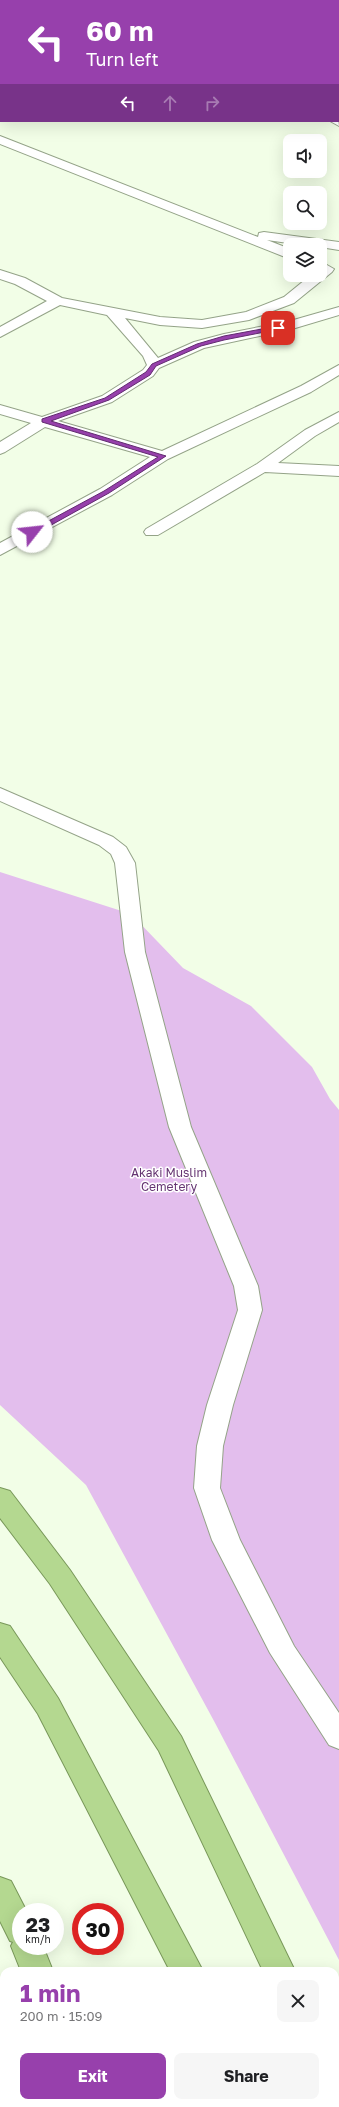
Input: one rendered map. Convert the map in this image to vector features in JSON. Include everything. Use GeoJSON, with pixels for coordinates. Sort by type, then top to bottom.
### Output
{"type":"FeatureCollection","features":[{"type":"Feature","properties":{"kind":"highway"},"geometry":{"type":"LineString","coordinates":[[0,1498],[60,1577],[171,1744],[277,1967]]}},
{"type":"Feature","properties":{"kind":"highway"},"geometry":{"type":"LineString","coordinates":[[0,1634],[48,1706],[185,1967]]}},
{"type":"Feature","properties":{"kind":"highway"},"geometry":{"type":"LineString","coordinates":[[0,1890],[12,1913]]}},
{"type":"Feature","properties":{"kind":"highway"},"geometry":{"type":"LineString","coordinates":[[31,1955],[35,1967]]}},
{"type":"Feature","properties":{"kind":"street"},"geometry":{"type":"LineString","coordinates":[[0,140],[283,251]]}},
{"type":"Feature","properties":{"kind":"street"},"geometry":{"type":"LineString","coordinates":[[237,234],[339,246]]}},
{"type":"Feature","properties":{"kind":"street"},"geometry":{"type":"LineString","coordinates":[[0,274],[20,281],[58,301],[182,324],[225,321],[249,316],[290,300],[329,270]]}},
{"type":"Feature","properties":{"kind":"street"},"geometry":{"type":"LineString","coordinates":[[0,333],[31,314],[58,301]]}},
{"type":"Feature","properties":{"kind":"street"},"geometry":{"type":"LineString","coordinates":[[0,449],[44,421],[107,399],[148,373],[154,365],[199,345],[224,338],[292,325],[339,311]]}},
{"type":"Feature","properties":{"kind":"street"},"geometry":{"type":"LineString","coordinates":[[111,312],[149,355],[154,365]]}},
{"type":"Feature","properties":{"kind":"street"},"geometry":{"type":"LineString","coordinates":[[0,550],[106,492],[163,456],[306,389],[339,369]]}},
{"type":"Feature","properties":{"kind":"street"},"geometry":{"type":"LineString","coordinates":[[0,409],[163,456]]}},
{"type":"Feature","properties":{"kind":"street"},"geometry":{"type":"LineString","coordinates":[[152,532],[262,467],[310,433],[339,416]]}},
{"type":"Feature","properties":{"kind":"street"},"geometry":{"type":"LineString","coordinates":[[262,467],[339,471]]}},
{"type":"Feature","properties":{"kind":"street"},"geometry":{"type":"LineString","coordinates":[[0,794],[106,841],[118,851],[125,863],[135,952],[180,1127],[246,1286],[250,1310],[243,1337],[220,1405],[210,1446],[207,1488],[226,1540],[284,1653],[339,1737]]}},
{"type":"Feature","properties":{"kind":"green space","name":"Akaki Muslim Cemetery"},"geometry":{"type":"Polygon","coordinates":[[[0,872],[131,914],[183,968],[251,1006],[312,1067],[330,1099],[339,1110],[339,1960],[214,1721],[86,1485],[0,1405],[0,872]]]}},
{"type":"Feature","properties":{"kind":"route"},"geometry":{"type":"LineString","coordinates":[[32,532],[106,492],[163,456],[44,421],[107,399],[148,373],[154,365],[199,345],[224,338],[278,328]]}}]}
